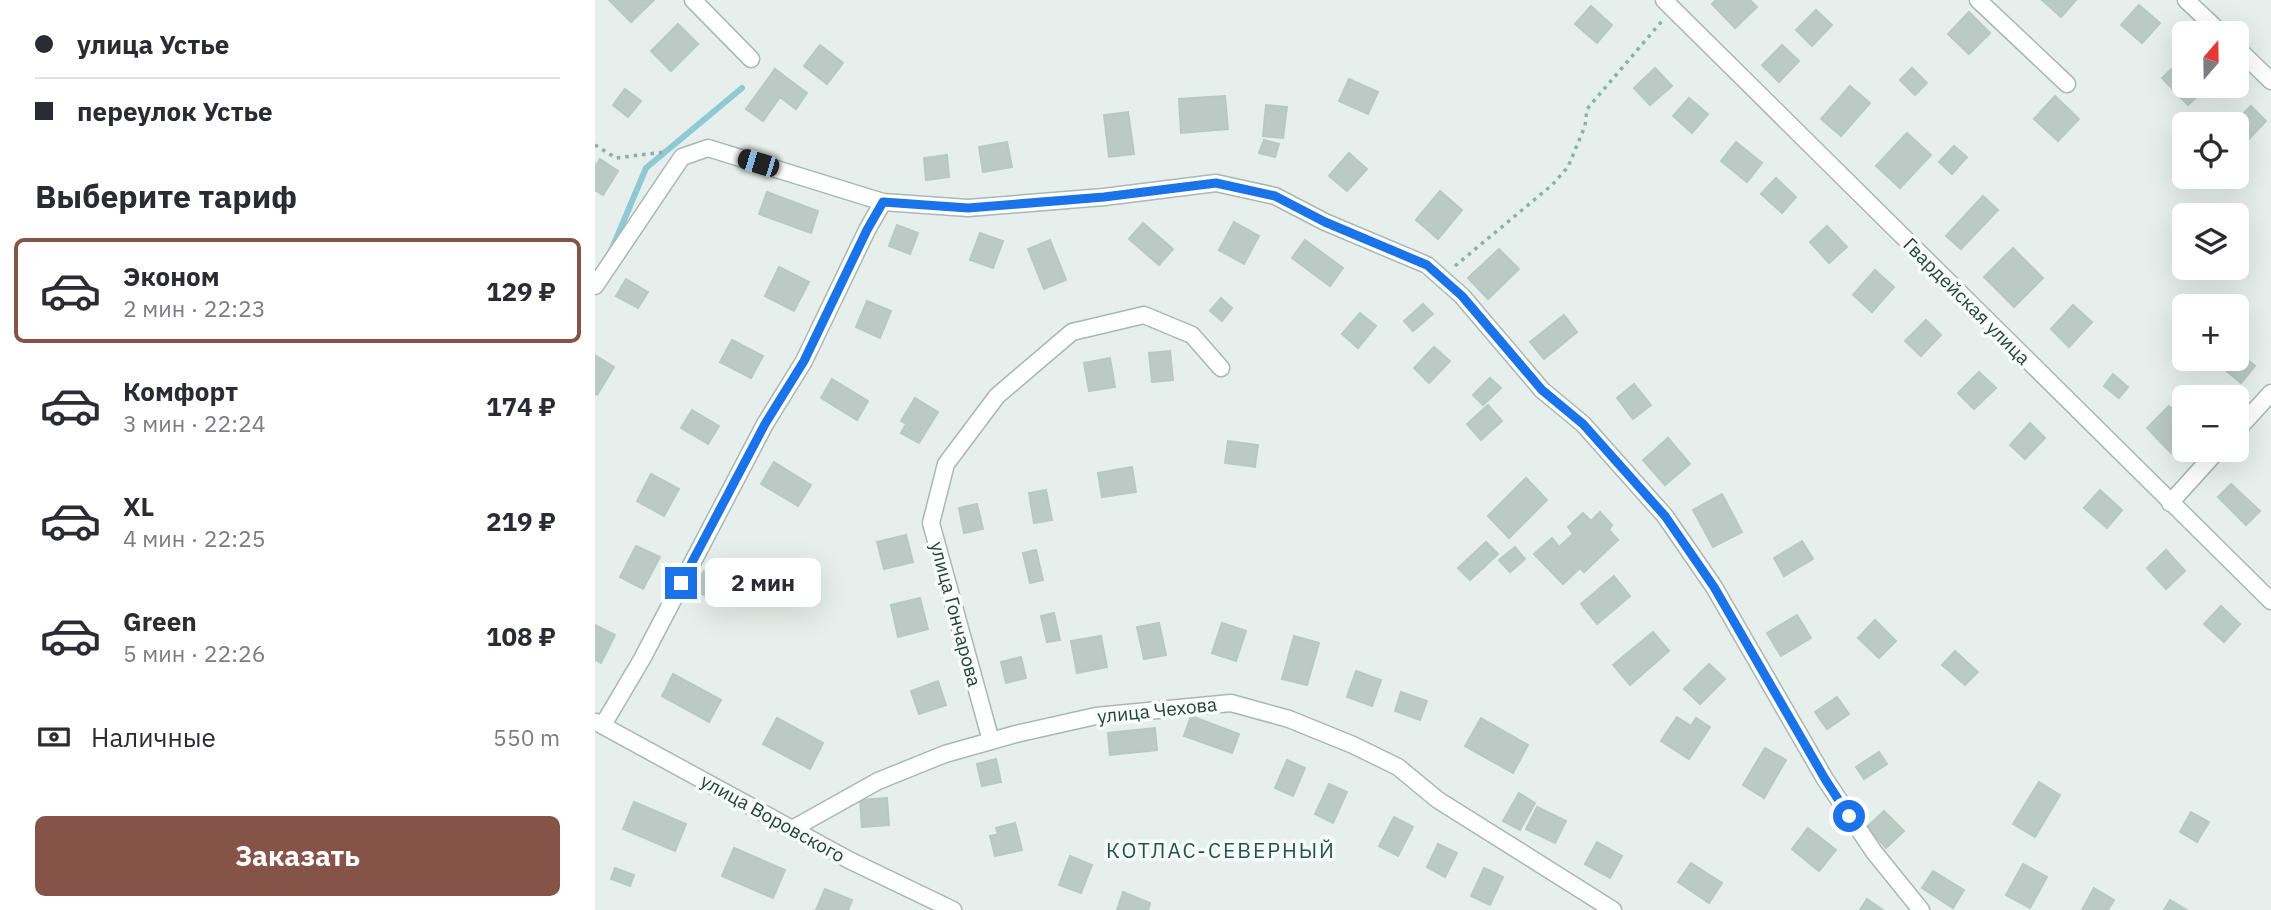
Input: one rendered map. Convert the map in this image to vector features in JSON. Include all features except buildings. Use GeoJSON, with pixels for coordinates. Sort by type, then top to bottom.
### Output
{"type":"FeatureCollection","features":[{"type":"Feature","properties":{"kind":"street"},"geometry":{"type":"LineString","coordinates":[[693,0],[751,59]]}},
{"type":"Feature","properties":{"kind":"street"},"geometry":{"type":"LineString","coordinates":[[1978,0],[2067,84]]}},
{"type":"Feature","properties":{"kind":"street"},"geometry":{"type":"LineString","coordinates":[[2186,0],[2208,21]]}},
{"type":"Feature","properties":{"kind":"street","name":"Гвардейская улица"},"geometry":{"type":"LineString","coordinates":[[1668,4],[2271,601]]}},
{"type":"Feature","properties":{"kind":"street"},"geometry":{"type":"LineString","coordinates":[[2249,60],[2271,81]]}},
{"type":"Feature","properties":{"kind":"street"},"geometry":{"type":"LineString","coordinates":[[595,286],[682,157],[708,148],[883,202],[968,208],[1104,197],[1216,183],[1275,196],[1325,222],[1427,265],[1462,296],[1542,390],[1583,424],[1665,516],[1714,587],[1825,779],[1874,852],[1921,910]]}},
{"type":"Feature","properties":{"kind":"street"},"geometry":{"type":"LineString","coordinates":[[599,724],[642,659],[765,424],[804,361],[883,202]]}},
{"type":"Feature","properties":{"kind":"street","name":"улица Гончарова"},"geometry":{"type":"LineString","coordinates":[[991,741],[931,523],[946,464],[997,396],[1072,332],[1144,315],[1192,335],[1221,368]]}},
{"type":"Feature","properties":{"kind":"street"},"geometry":{"type":"LineString","coordinates":[[2249,417],[2271,393]]}},
{"type":"Feature","properties":{"kind":"street"},"geometry":{"type":"LineString","coordinates":[[2170,503],[2207,462]]}},
{"type":"Feature","properties":{"kind":"street","name":"улица Чехова"},"geometry":{"type":"LineString","coordinates":[[793,828],[878,780],[944,754],[1096,716],[1231,703],[1289,719],[1398,767],[1448,807],[1613,910]]}},
{"type":"Feature","properties":{"kind":"street","name":"улица Воровского"},"geometry":{"type":"LineString","coordinates":[[599,724],[881,877],[953,910]]}},
{"type":"Feature","properties":{"kind":"path"},"geometry":{"type":"LineString","coordinates":[[1450,271],[1552,185],[1568,167],[1585,126],[1587,109],[1668,4]]}},
{"type":"Feature","properties":{"kind":"path"},"geometry":{"type":"LineString","coordinates":[[595,145],[617,158]]}},
{"type":"Feature","properties":{"kind":"waterway"},"geometry":{"type":"LineString","coordinates":[[611,251],[646,168],[742,88]]}},
{"type":"Feature","properties":{"kind":"district","name":"КОТЛАС-СЕВЕРНЫЙ"},"geometry":{"type":"Point","coordinates":[1221,851]}},
{"type":"Feature","properties":{"kind":"route"},"geometry":{"type":"LineString","coordinates":[[681,583],[765,424],[804,361],[883,202],[968,208],[1104,197],[1216,183],[1275,196],[1325,222],[1427,265],[1462,296],[1542,390],[1583,424],[1665,516],[1714,587],[1849,816]]}}]}
